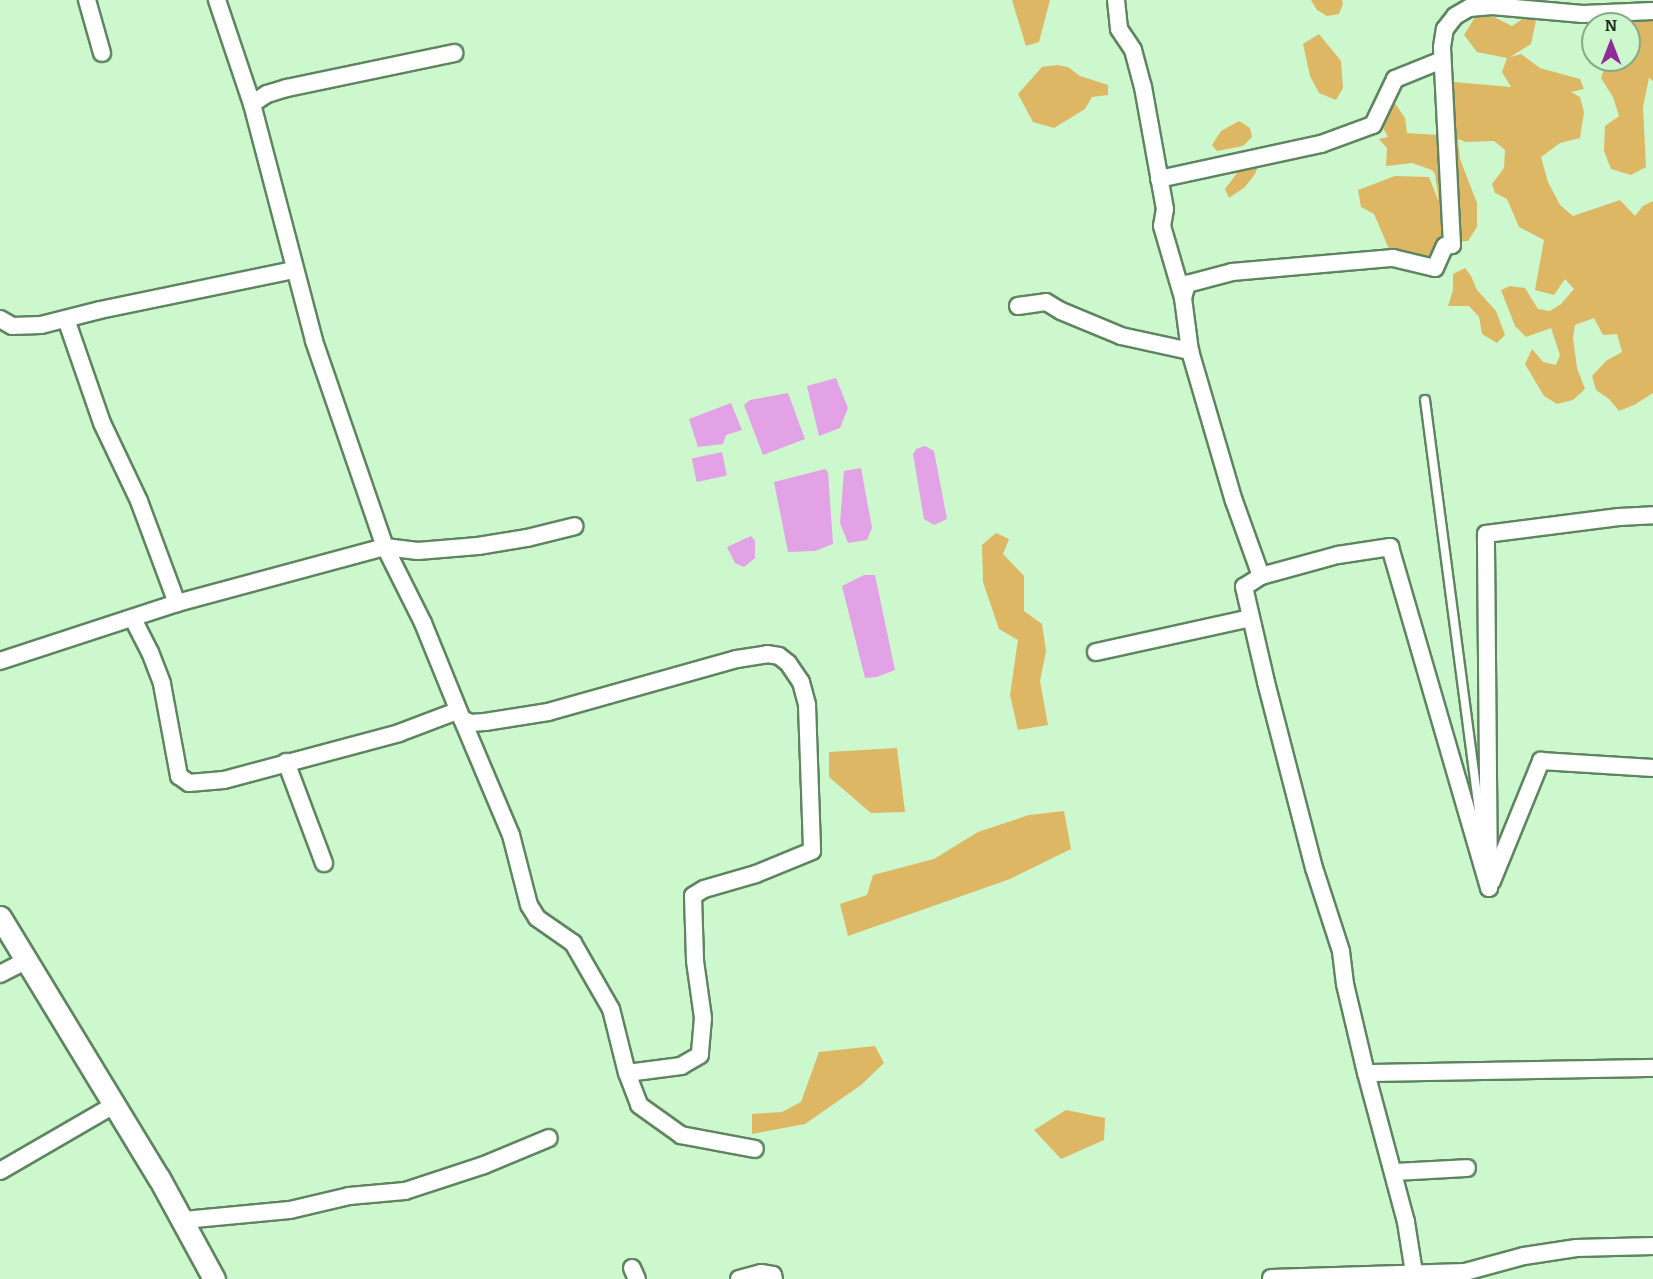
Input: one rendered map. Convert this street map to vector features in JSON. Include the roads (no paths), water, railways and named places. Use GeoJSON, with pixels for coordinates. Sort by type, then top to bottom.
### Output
{"type":"FeatureCollection","features":[{"type":"Feature","properties":{"kind":"street"},"geometry":{"type":"LineString","coordinates":[[87,0],[102,53]]}},
{"type":"Feature","properties":{"kind":"street"},"geometry":{"type":"LineString","coordinates":[[217,0],[252,104],[293,270],[314,341],[385,547],[423,623],[511,835],[529,905],[537,918],[573,943],[611,1009],[627,1073],[639,1105],[681,1135],[755,1149]]}},
{"type":"Feature","properties":{"kind":"street"},"geometry":{"type":"LineString","coordinates":[[1116,0],[1119,29],[1133,50],[1143,87],[1165,209],[1162,226],[1183,298],[1190,351],[1234,501],[1261,576]]}},
{"type":"Feature","properties":{"kind":"street"},"geometry":{"type":"LineString","coordinates":[[1183,298],[1187,284],[1232,272],[1393,258],[1435,268],[1445,246],[1452,245],[1442,60],[1445,29],[1455,16],[1470,8],[1492,6],[1583,14],[1653,11]]}},
{"type":"Feature","properties":{"kind":"street"},"geometry":{"type":"LineString","coordinates":[[252,104],[267,94],[287,87],[454,53]]}},
{"type":"Feature","properties":{"kind":"street"},"geometry":{"type":"LineString","coordinates":[[1159,179],[1321,144],[1373,125],[1395,79],[1442,60]]}},
{"type":"Feature","properties":{"kind":"street"},"geometry":{"type":"LineString","coordinates":[[0,319],[12,326],[42,325],[293,270]]}},
{"type":"Feature","properties":{"kind":"street"},"geometry":{"type":"LineString","coordinates":[[1018,306],[1046,302],[1121,336],[1190,351]]}},
{"type":"Feature","properties":{"kind":"street"},"geometry":{"type":"LineString","coordinates":[[66,319],[102,423],[140,501],[177,603]]}},
{"type":"Feature","properties":{"kind":"street"},"geometry":{"type":"LineString","coordinates":[[1489,888],[1486,534],[1619,516],[1653,515]]}},
{"type":"Feature","properties":{"kind":"street"},"geometry":{"type":"LineString","coordinates":[[0,661],[177,603],[385,547],[418,551],[478,546],[527,538],[575,526]]}},
{"type":"Feature","properties":{"kind":"street"},"geometry":{"type":"LineString","coordinates":[[1415,1276],[1394,1172],[1366,1073],[1345,984],[1341,951],[1314,868],[1244,587],[1261,576],[1338,555],[1390,547],[1489,888]]}},
{"type":"Feature","properties":{"kind":"street"},"geometry":{"type":"LineString","coordinates":[[1096,652],[1250,618]]}},
{"type":"Feature","properties":{"kind":"street"},"geometry":{"type":"LineString","coordinates":[[133,619],[150,652],[162,684],[179,776],[189,783],[201,784],[460,715],[478,723],[548,712],[761,655],[779,656],[788,663],[801,682],[807,705],[812,851],[756,874],[704,889],[693,896],[695,961],[703,1018],[700,1055],[681,1066],[627,1073]]}},
{"type":"Feature","properties":{"kind":"street"},"geometry":{"type":"LineString","coordinates":[[1489,888],[1541,761],[1653,768]]}},
{"type":"Feature","properties":{"kind":"street"},"geometry":{"type":"LineString","coordinates":[[286,762],[324,863]]}},
{"type":"Feature","properties":{"kind":"street"},"geometry":{"type":"LineString","coordinates":[[0,917],[184,1220],[214,1279]]}},
{"type":"Feature","properties":{"kind":"street"},"geometry":{"type":"LineString","coordinates":[[0,974],[26,961]]}},
{"type":"Feature","properties":{"kind":"street"},"geometry":{"type":"LineString","coordinates":[[1366,1073],[1653,1068]]}},
{"type":"Feature","properties":{"kind":"street"},"geometry":{"type":"LineString","coordinates":[[0,1171],[114,1105]]}},
{"type":"Feature","properties":{"kind":"street"},"geometry":{"type":"LineString","coordinates":[[184,1220],[290,1210],[350,1196],[405,1191],[484,1165],[549,1138]]}},
{"type":"Feature","properties":{"kind":"street"},"geometry":{"type":"LineString","coordinates":[[1394,1172],[1467,1168]]}},
{"type":"Feature","properties":{"kind":"street"},"geometry":{"type":"LineString","coordinates":[[1271,1278],[1415,1276],[1465,1272],[1496,1262],[1576,1248],[1653,1246]]}},
{"type":"Feature","properties":{"kind":"street"},"geometry":{"type":"LineString","coordinates":[[739,1279],[761,1273],[773,1275],[774,1279]]}},
{"type":"Feature","properties":{"kind":"lane"},"geometry":{"type":"LineString","coordinates":[[1425,400],[1489,888]]}}]}
